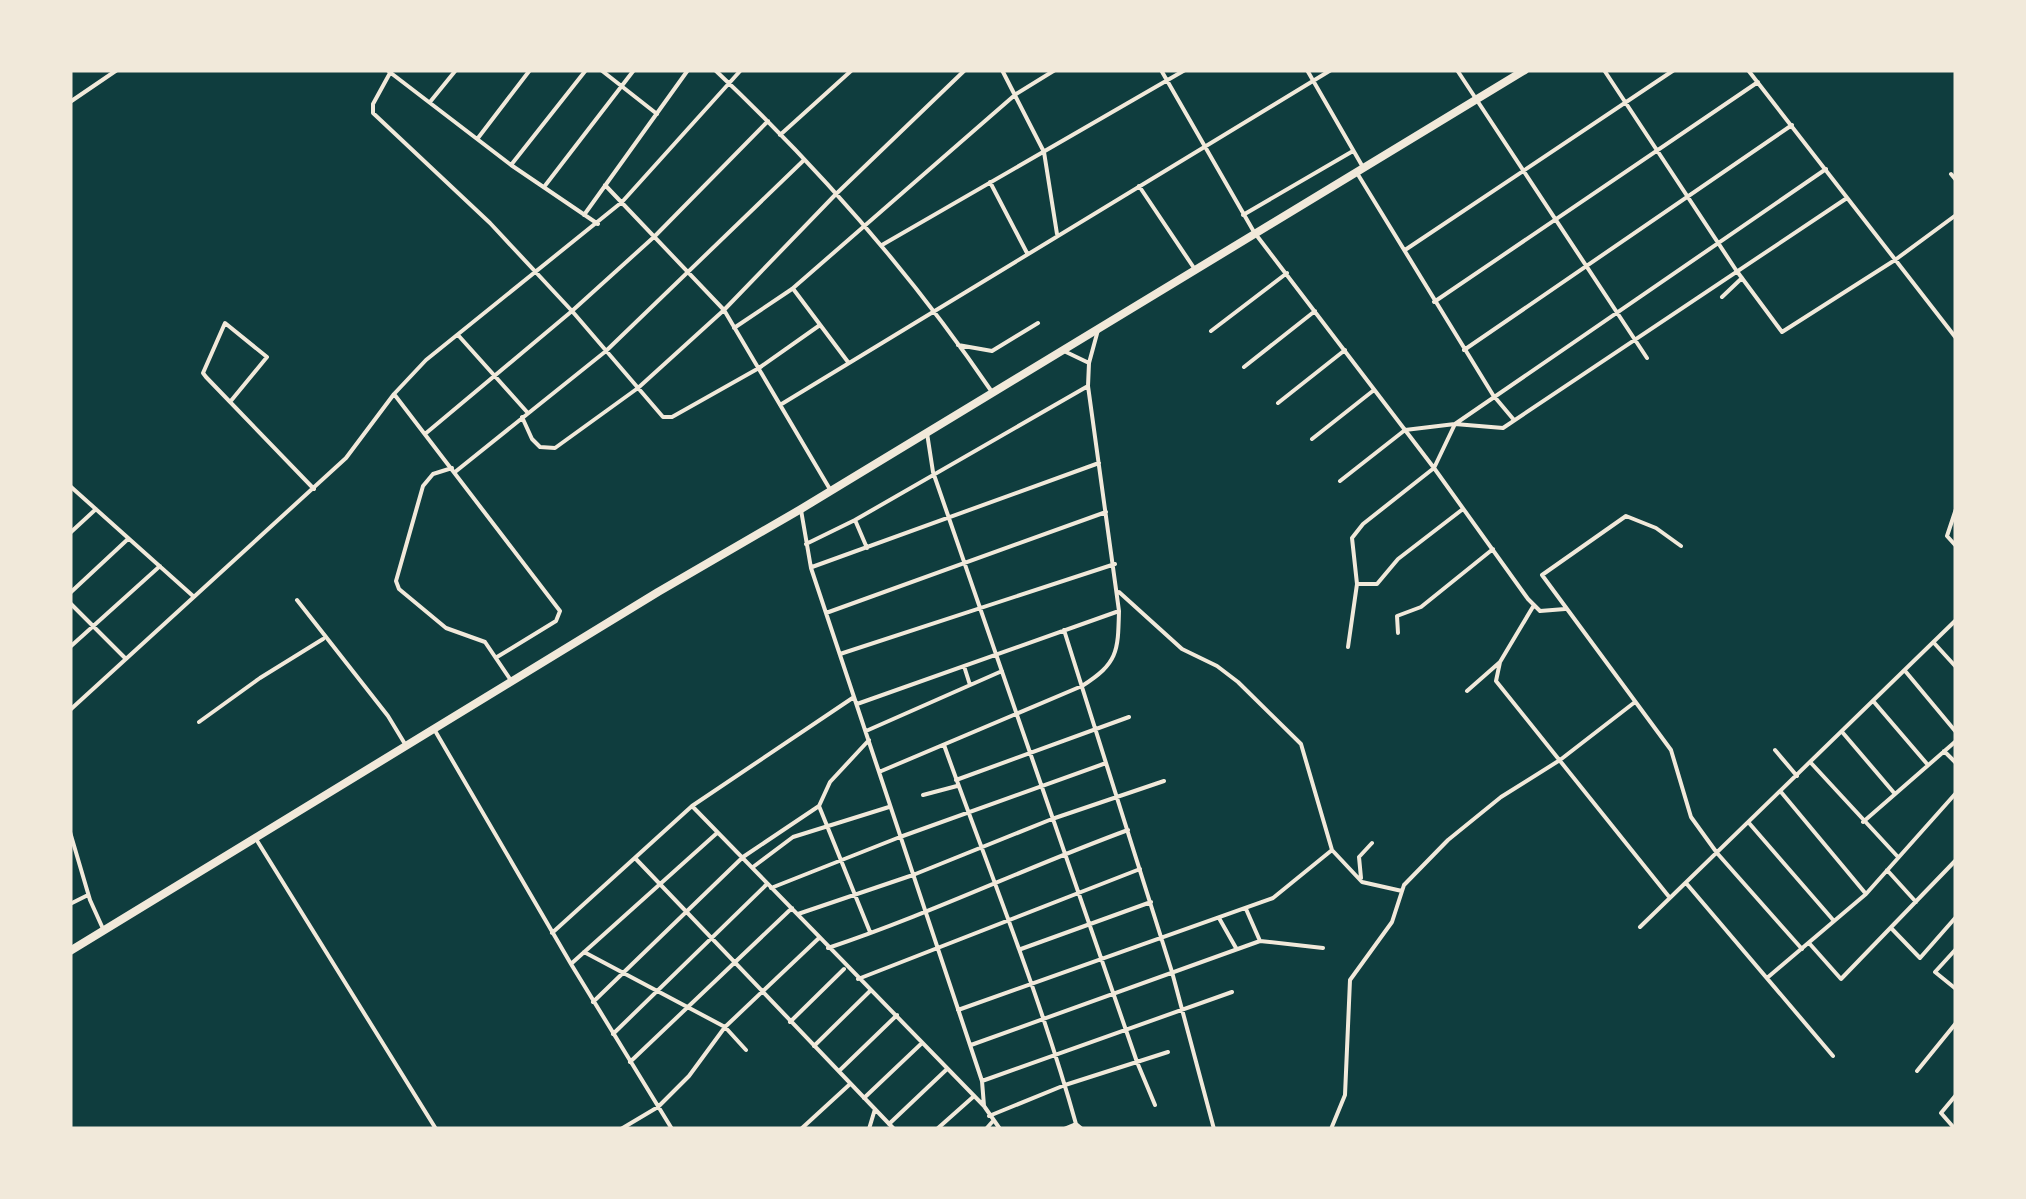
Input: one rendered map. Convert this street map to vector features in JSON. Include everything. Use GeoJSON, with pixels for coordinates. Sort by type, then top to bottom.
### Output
{"type":"FeatureCollection","features":[{"type":"Feature","properties":{"kind":"highway"},"geometry":{"type":"LineString","coordinates":[[70,951],[1525,70]]}},
{"type":"Feature","properties":{"kind":"street"},"geometry":{"type":"LineString","coordinates":[[70,102],[117,70]]}},
{"type":"Feature","properties":{"kind":"street"},"geometry":{"type":"LineString","coordinates":[[430,102],[456,70]]}},
{"type":"Feature","properties":{"kind":"street"},"geometry":{"type":"LineString","coordinates":[[478,139],[530,70]]}},
{"type":"Feature","properties":{"kind":"street"},"geometry":{"type":"LineString","coordinates":[[511,165],[586,70]]}},
{"type":"Feature","properties":{"kind":"street"},"geometry":{"type":"LineString","coordinates":[[600,70],[656,114]]}},
{"type":"Feature","properties":{"kind":"street"},"geometry":{"type":"LineString","coordinates":[[544,188],[634,70]]}},
{"type":"Feature","properties":{"kind":"street"},"geometry":{"type":"LineString","coordinates":[[716,70],[865,228],[993,393]]}},
{"type":"Feature","properties":{"kind":"street"},"geometry":{"type":"LineString","coordinates":[[70,710],[346,458],[394,394],[426,360],[622,202],[741,70]]}},
{"type":"Feature","properties":{"kind":"street"},"geometry":{"type":"LineString","coordinates":[[780,135],[852,70]]}},
{"type":"Feature","properties":{"kind":"street"},"geometry":{"type":"LineString","coordinates":[[458,335],[524,414],[532,439],[540,447],[555,448],[638,388],[724,310],[965,70]]}},
{"type":"Feature","properties":{"kind":"street"},"geometry":{"type":"LineString","coordinates":[[1002,70],[1044,152],[1057,235]]}},
{"type":"Feature","properties":{"kind":"street"},"geometry":{"type":"LineString","coordinates":[[734,328],[792,289],[1016,94],[1055,70]]}},
{"type":"Feature","properties":{"kind":"street"},"geometry":{"type":"LineString","coordinates":[[1161,70],[1254,232],[1492,550],[1540,611],[1566,609]]}},
{"type":"Feature","properties":{"kind":"street"},"geometry":{"type":"LineString","coordinates":[[880,246],[1185,70]]}},
{"type":"Feature","properties":{"kind":"street"},"geometry":{"type":"LineString","coordinates":[[1307,70],[1434,302],[1493,395],[1514,420]]}},
{"type":"Feature","properties":{"kind":"street"},"geometry":{"type":"LineString","coordinates":[[780,405],[1332,70]]}},
{"type":"Feature","properties":{"kind":"street"},"geometry":{"type":"LineString","coordinates":[[1457,70],[1646,358]]}},
{"type":"Feature","properties":{"kind":"street"},"geometry":{"type":"LineString","coordinates":[[1604,70],[1736,270],[1782,332],[1895,260],[1956,215]]}},
{"type":"Feature","properties":{"kind":"street"},"geometry":{"type":"LineString","coordinates":[[1404,250],[1674,70]]}},
{"type":"Feature","properties":{"kind":"street"},"geometry":{"type":"LineString","coordinates":[[1748,70],[1956,338]]}},
{"type":"Feature","properties":{"kind":"street"},"geometry":{"type":"LineString","coordinates":[[598,224],[511,165],[388,71],[373,104],[374,113],[490,223],[663,417],[672,416],[759,368],[820,325]]}},
{"type":"Feature","properties":{"kind":"street"},"geometry":{"type":"LineString","coordinates":[[584,215],[686,71]]}},
{"type":"Feature","properties":{"kind":"street"},"geometry":{"type":"LineString","coordinates":[[1434,302],[1758,82]]}},
{"type":"Feature","properties":{"kind":"street"},"geometry":{"type":"LineString","coordinates":[[425,434],[655,236],[768,121]]}},
{"type":"Feature","properties":{"kind":"street"},"geometry":{"type":"LineString","coordinates":[[1464,350],[1792,126]]}},
{"type":"Feature","properties":{"kind":"street"},"geometry":{"type":"LineString","coordinates":[[1243,215],[1354,151]]}},
{"type":"Feature","properties":{"kind":"street"},"geometry":{"type":"LineString","coordinates":[[512,682],[482,640],[446,628],[399,589],[396,581],[424,486],[432,474],[453,470],[606,352],[803,161]]}},
{"type":"Feature","properties":{"kind":"street"},"geometry":{"type":"LineString","coordinates":[[1348,647],[1356,584],[1352,538],[1356,530],[1434,468],[1455,424],[1826,170]]}},
{"type":"Feature","properties":{"kind":"street"},"geometry":{"type":"LineString","coordinates":[[990,182],[1027,253]]}},
{"type":"Feature","properties":{"kind":"street"},"geometry":{"type":"LineString","coordinates":[[605,184],[724,310],[831,490]]}},
{"type":"Feature","properties":{"kind":"street"},"geometry":{"type":"LineString","coordinates":[[1139,186],[1194,268]]}},
{"type":"Feature","properties":{"kind":"street"},"geometry":{"type":"LineString","coordinates":[[1340,481],[1405,430],[1455,424],[1499,428],[1514,420],[1847,198]]}},
{"type":"Feature","properties":{"kind":"street"},"geometry":{"type":"LineString","coordinates":[[1211,332],[1287,273]]}},
{"type":"Feature","properties":{"kind":"street"},"geometry":{"type":"LineString","coordinates":[[1722,297],[1742,278]]}},
{"type":"Feature","properties":{"kind":"street"},"geometry":{"type":"LineString","coordinates":[[792,289],[848,362]]}},
{"type":"Feature","properties":{"kind":"street"},"geometry":{"type":"LineString","coordinates":[[1244,367],[1315,311]]}},
{"type":"Feature","properties":{"kind":"street"},"geometry":{"type":"LineString","coordinates":[[230,402],[268,357],[224,323],[202,370],[230,402],[314,489]]}},
{"type":"Feature","properties":{"kind":"street"},"geometry":{"type":"LineString","coordinates":[[958,345],[992,352],[1038,324]]}},
{"type":"Feature","properties":{"kind":"street"},"geometry":{"type":"LineString","coordinates":[[880,772],[1082,686],[1107,670],[1118,648],[1115,564],[1088,386],[1089,363],[1099,326]]}},
{"type":"Feature","properties":{"kind":"street"},"geometry":{"type":"LineString","coordinates":[[1061,350],[1089,363]]}},
{"type":"Feature","properties":{"kind":"street"},"geometry":{"type":"LineString","coordinates":[[1278,403],[1345,350]]}},
{"type":"Feature","properties":{"kind":"street"},"geometry":{"type":"LineString","coordinates":[[806,544],[855,520],[1088,386]]}},
{"type":"Feature","properties":{"kind":"street"},"geometry":{"type":"LineString","coordinates":[[1312,439],[1374,390]]}},
{"type":"Feature","properties":{"kind":"street"},"geometry":{"type":"LineString","coordinates":[[394,394],[560,611],[556,621],[498,659]]}},
{"type":"Feature","properties":{"kind":"street"},"geometry":{"type":"LineString","coordinates":[[926,433],[933,472],[964,564],[1155,1106]]}},
{"type":"Feature","properties":{"kind":"street"},"geometry":{"type":"LineString","coordinates":[[811,568],[1100,464]]}},
{"type":"Feature","properties":{"kind":"street"},"geometry":{"type":"LineString","coordinates":[[70,486],[195,597]]}},
{"type":"Feature","properties":{"kind":"street"},"geometry":{"type":"LineString","coordinates":[[70,533],[96,509]]}},
{"type":"Feature","properties":{"kind":"street"},"geometry":{"type":"LineString","coordinates":[[801,509],[811,568],[982,1081],[984,1106]]}},
{"type":"Feature","properties":{"kind":"street"},"geometry":{"type":"LineString","coordinates":[[1356,584],[1376,584],[1398,559],[1464,509]]}},
{"type":"Feature","properties":{"kind":"street"},"geometry":{"type":"LineString","coordinates":[[1956,509],[1947,536],[1956,546]]}},
{"type":"Feature","properties":{"kind":"street"},"geometry":{"type":"LineString","coordinates":[[826,613],[1106,512]]}},
{"type":"Feature","properties":{"kind":"street"},"geometry":{"type":"LineString","coordinates":[[1681,546],[1656,528],[1626,516],[1542,575],[1671,750],[1691,817],[1716,853],[1802,949]]}},
{"type":"Feature","properties":{"kind":"street"},"geometry":{"type":"LineString","coordinates":[[855,520],[867,548]]}},
{"type":"Feature","properties":{"kind":"street"},"geometry":{"type":"LineString","coordinates":[[70,593],[128,539]]}},
{"type":"Feature","properties":{"kind":"street"},"geometry":{"type":"LineString","coordinates":[[1398,633],[1397,616],[1420,606],[1492,550]]}},
{"type":"Feature","properties":{"kind":"street"},"geometry":{"type":"LineString","coordinates":[[840,654],[1115,564]]}},
{"type":"Feature","properties":{"kind":"street"},"geometry":{"type":"LineString","coordinates":[[70,647],[160,566]]}},
{"type":"Feature","properties":{"kind":"street"},"geometry":{"type":"LineString","coordinates":[[1116,589],[1182,650],[1217,666],[1238,682],[1301,744],[1332,850],[1362,882],[1402,890]]}},
{"type":"Feature","properties":{"kind":"street"},"geometry":{"type":"LineString","coordinates":[[296,600],[406,745]]}},
{"type":"Feature","properties":{"kind":"street"},"geometry":{"type":"LineString","coordinates":[[70,603],[125,658]]}},
{"type":"Feature","properties":{"kind":"street"},"geometry":{"type":"LineString","coordinates":[[1467,690],[1500,662],[1534,605]]}},
{"type":"Feature","properties":{"kind":"street"},"geometry":{"type":"LineString","coordinates":[[856,704],[1119,611]]}},
{"type":"Feature","properties":{"kind":"street"},"geometry":{"type":"LineString","coordinates":[[1640,926],[1956,620]]}},
{"type":"Feature","properties":{"kind":"street"},"geometry":{"type":"LineString","coordinates":[[1064,630],[1151,902],[1214,1129]]}},
{"type":"Feature","properties":{"kind":"street"},"geometry":{"type":"LineString","coordinates":[[198,722],[325,638]]}},
{"type":"Feature","properties":{"kind":"street"},"geometry":{"type":"LineString","coordinates":[[1935,644],[1956,666]]}},
{"type":"Feature","properties":{"kind":"street"},"geometry":{"type":"LineString","coordinates":[[1500,662],[1496,681],[1670,898]]}},
{"type":"Feature","properties":{"kind":"street"},"geometry":{"type":"LineString","coordinates":[[964,666],[970,685]]}},
{"type":"Feature","properties":{"kind":"street"},"geometry":{"type":"LineString","coordinates":[[866,731],[1002,671]]}},
{"type":"Feature","properties":{"kind":"street"},"geometry":{"type":"LineString","coordinates":[[1906,672],[1956,732]]}},
{"type":"Feature","properties":{"kind":"street"},"geometry":{"type":"LineString","coordinates":[[552,933],[692,806],[854,697]]}},
{"type":"Feature","properties":{"kind":"street"},"geometry":{"type":"LineString","coordinates":[[1331,1129],[1345,1095],[1350,980],[1392,922],[1402,890],[1448,840],[1501,797],[1560,760],[1635,702]]}},
{"type":"Feature","properties":{"kind":"street"},"geometry":{"type":"LineString","coordinates":[[1874,702],[1928,765]]}},
{"type":"Feature","properties":{"kind":"street"},"geometry":{"type":"LineString","coordinates":[[923,795],[1129,716]]}},
{"type":"Feature","properties":{"kind":"street"},"geometry":{"type":"LineString","coordinates":[[434,729],[570,964],[672,1129]]}},
{"type":"Feature","properties":{"kind":"street"},"geometry":{"type":"LineString","coordinates":[[1843,732],[1895,794]]}},
{"type":"Feature","properties":{"kind":"street"},"geometry":{"type":"LineString","coordinates":[[593,1002],[743,857],[819,806],[830,782],[868,740]]}},
{"type":"Feature","properties":{"kind":"street"},"geometry":{"type":"LineString","coordinates":[[1864,822],[1956,741]]}},
{"type":"Feature","properties":{"kind":"street"},"geometry":{"type":"LineString","coordinates":[[944,745],[994,886],[1021,949],[1076,1124],[1082,1129]]}},
{"type":"Feature","properties":{"kind":"street"},"geometry":{"type":"LineString","coordinates":[[1775,750],[1798,776]]}},
{"type":"Feature","properties":{"kind":"street"},"geometry":{"type":"LineString","coordinates":[[1944,751],[1956,763]]}},
{"type":"Feature","properties":{"kind":"street"},"geometry":{"type":"LineString","coordinates":[[613,1034],[769,886],[1106,763]]}},
{"type":"Feature","properties":{"kind":"street"},"geometry":{"type":"LineString","coordinates":[[1811,763],[1898,857]]}},
{"type":"Feature","properties":{"kind":"street"},"geometry":{"type":"LineString","coordinates":[[798,914],[1164,781]]}},
{"type":"Feature","properties":{"kind":"street"},"geometry":{"type":"LineString","coordinates":[[1781,792],[1866,894]]}},
{"type":"Feature","properties":{"kind":"street"},"geometry":{"type":"LineString","coordinates":[[1767,978],[1866,894],[1956,793]]}},
{"type":"Feature","properties":{"kind":"street"},"geometry":{"type":"LineString","coordinates":[[692,806],[984,1106],[1000,1129]]}},
{"type":"Feature","properties":{"kind":"street"},"geometry":{"type":"LineString","coordinates":[[819,806],[870,934]]}},
{"type":"Feature","properties":{"kind":"street"},"geometry":{"type":"LineString","coordinates":[[753,866],[792,837],[891,806]]}},
{"type":"Feature","properties":{"kind":"street"},"geometry":{"type":"LineString","coordinates":[[1748,823],[1834,921]]}},
{"type":"Feature","properties":{"kind":"street"},"geometry":{"type":"LineString","coordinates":[[787,828],[792,837]]}},
{"type":"Feature","properties":{"kind":"street"},"geometry":{"type":"LineString","coordinates":[[828,948],[994,886],[1128,830]]}},
{"type":"Feature","properties":{"kind":"street"},"geometry":{"type":"LineString","coordinates":[[70,832],[89,898],[104,931]]}},
{"type":"Feature","properties":{"kind":"street"},"geometry":{"type":"LineString","coordinates":[[570,964],[717,833]]}},
{"type":"Feature","properties":{"kind":"street"},"geometry":{"type":"LineString","coordinates":[[256,839],[436,1129]]}},
{"type":"Feature","properties":{"kind":"street"},"geometry":{"type":"LineString","coordinates":[[1362,882],[1358,857],[1372,843]]}},
{"type":"Feature","properties":{"kind":"street"},"geometry":{"type":"LineString","coordinates":[[958,1010],[1273,898],[1332,850]]}},
{"type":"Feature","properties":{"kind":"street"},"geometry":{"type":"LineString","coordinates":[[636,858],[891,1126],[946,1070]]}},
{"type":"Feature","properties":{"kind":"street"},"geometry":{"type":"LineString","coordinates":[[1809,943],[1841,979],[1956,860]]}},
{"type":"Feature","properties":{"kind":"street"},"geometry":{"type":"LineString","coordinates":[[858,979],[1140,869]]}},
{"type":"Feature","properties":{"kind":"street"},"geometry":{"type":"LineString","coordinates":[[1887,870],[1916,902]]}},
{"type":"Feature","properties":{"kind":"street"},"geometry":{"type":"LineString","coordinates":[[1686,883],[1833,1056]]}},
{"type":"Feature","properties":{"kind":"street"},"geometry":{"type":"LineString","coordinates":[[70,904],[89,898]]}},
{"type":"Feature","properties":{"kind":"street"},"geometry":{"type":"LineString","coordinates":[[1021,949],[1151,902]]}},
{"type":"Feature","properties":{"kind":"street"},"geometry":{"type":"LineString","coordinates":[[630,1062],[792,908]]}},
{"type":"Feature","properties":{"kind":"street"},"geometry":{"type":"LineString","coordinates":[[1246,908],[1260,942]]}},
{"type":"Feature","properties":{"kind":"street"},"geometry":{"type":"LineString","coordinates":[[1219,918],[1237,950]]}},
{"type":"Feature","properties":{"kind":"street"},"geometry":{"type":"LineString","coordinates":[[1892,928],[1920,958],[1956,918]]}},
{"type":"Feature","properties":{"kind":"street"},"geometry":{"type":"LineString","coordinates":[[621,1129],[658,1107],[689,1076],[726,1028],[819,938]]}},
{"type":"Feature","properties":{"kind":"street"},"geometry":{"type":"LineString","coordinates":[[970,1046],[1260,942],[1323,948]]}},
{"type":"Feature","properties":{"kind":"street"},"geometry":{"type":"LineString","coordinates":[[1956,948],[1935,972],[1956,989]]}},
{"type":"Feature","properties":{"kind":"street"},"geometry":{"type":"LineString","coordinates":[[584,952],[726,1028],[746,1050]]}},
{"type":"Feature","properties":{"kind":"street"},"geometry":{"type":"LineString","coordinates":[[790,1022],[845,967]]}},
{"type":"Feature","properties":{"kind":"street"},"geometry":{"type":"LineString","coordinates":[[814,1046],[870,991]]}},
{"type":"Feature","properties":{"kind":"street"},"geometry":{"type":"LineString","coordinates":[[982,1081],[1232,992]]}},
{"type":"Feature","properties":{"kind":"street"},"geometry":{"type":"LineString","coordinates":[[838,1072],[896,1015]]}},
{"type":"Feature","properties":{"kind":"street"},"geometry":{"type":"LineString","coordinates":[[1917,1071],[1956,1022]]}},
{"type":"Feature","properties":{"kind":"street"},"geometry":{"type":"LineString","coordinates":[[864,1098],[922,1044]]}},
{"type":"Feature","properties":{"kind":"street"},"geometry":{"type":"LineString","coordinates":[[986,1129],[991,1119],[1065,1085],[1168,1052]]}},
{"type":"Feature","properties":{"kind":"street"},"geometry":{"type":"LineString","coordinates":[[801,1129],[850,1084]]}},
{"type":"Feature","properties":{"kind":"street"},"geometry":{"type":"LineString","coordinates":[[1956,1095],[1941,1113],[1956,1129]]}},
{"type":"Feature","properties":{"kind":"street"},"geometry":{"type":"LineString","coordinates":[[937,1129],[973,1097]]}},
{"type":"Feature","properties":{"kind":"street"},"geometry":{"type":"LineString","coordinates":[[869,1129],[875,1109]]}},
{"type":"Feature","properties":{"kind":"street"},"geometry":{"type":"LineString","coordinates":[[1064,1129],[1076,1124]]}}]}
